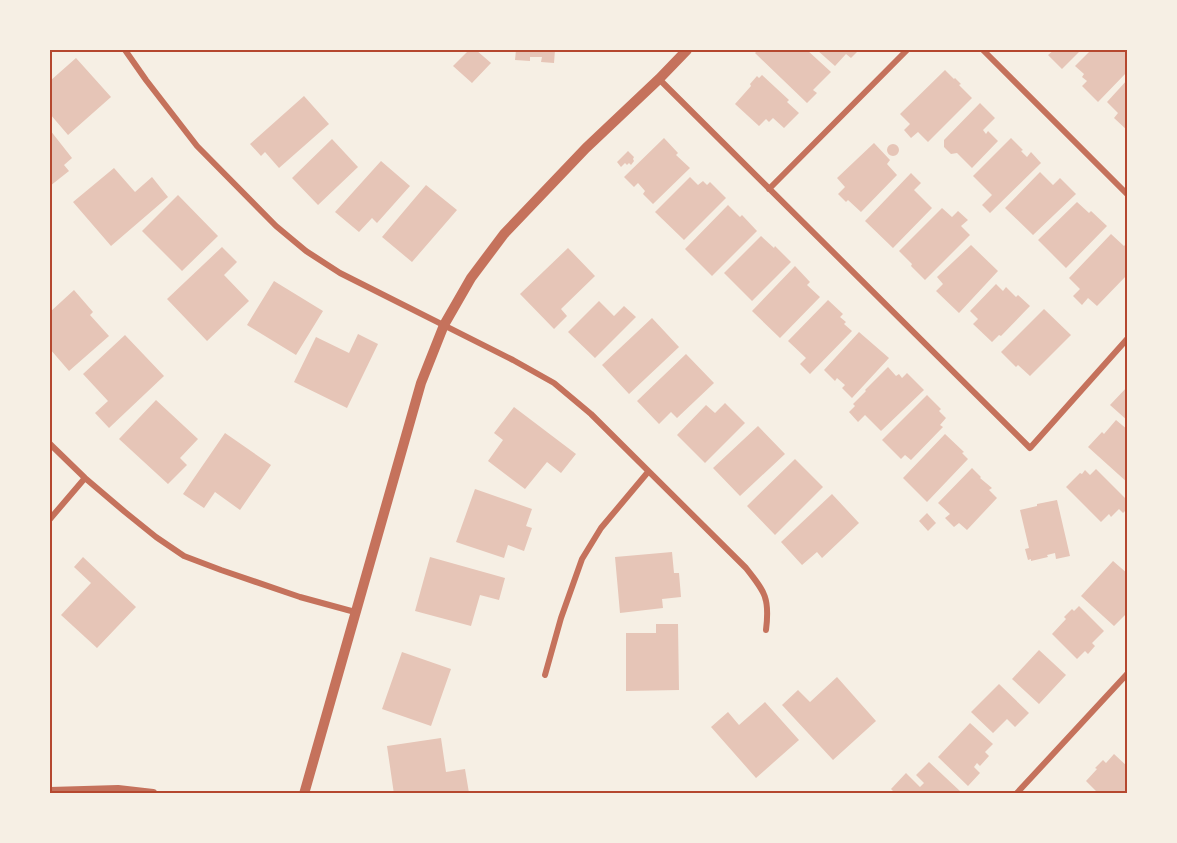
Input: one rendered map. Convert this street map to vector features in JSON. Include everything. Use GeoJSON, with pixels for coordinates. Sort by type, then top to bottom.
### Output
{"type":"FeatureCollection","features":[{"type":"Feature","properties":{"kind":"street"},"geometry":{"type":"LineString","coordinates":[[125,50],[197,146],[276,226],[306,251],[340,273],[554,383],[591,414],[746,568],[764,592],[767,601],[766,630]]}},
{"type":"Feature","properties":{"kind":"street"},"geometry":{"type":"LineString","coordinates":[[303,794],[421,383],[444,325],[471,278],[504,234],[586,148],[687,50]]}},
{"type":"Feature","properties":{"kind":"street"},"geometry":{"type":"LineString","coordinates":[[769,189],[907,50]]}},
{"type":"Feature","properties":{"kind":"street"},"geometry":{"type":"LineString","coordinates":[[983,50],[1128,195]]}},
{"type":"Feature","properties":{"kind":"street"},"geometry":{"type":"LineString","coordinates":[[658,79],[1030,448],[1128,338]]}},
{"type":"Feature","properties":{"kind":"street"},"geometry":{"type":"LineString","coordinates":[[50,444],[85,478],[156,537],[184,556],[300,597],[355,612]]}},
{"type":"Feature","properties":{"kind":"street"},"geometry":{"type":"LineString","coordinates":[[545,675],[561,618],[582,559],[601,528],[648,472]]}},
{"type":"Feature","properties":{"kind":"street"},"geometry":{"type":"LineString","coordinates":[[50,519],[85,478]]}},
{"type":"Feature","properties":{"kind":"street"},"geometry":{"type":"LineString","coordinates":[[1016,794],[1128,673]]}},
{"type":"Feature","properties":{"kind":"street"},"geometry":{"type":"LineString","coordinates":[[50,792],[118,790],[153,794]]}},
{"type":"Feature","properties":{"kind":"building"},"geometry":{"type":"Polygon","coordinates":[[[469,50],[476,50],[491,63],[472,83],[453,66],[469,50]]]}},
{"type":"Feature","properties":{"kind":"building"},"geometry":{"type":"Polygon","coordinates":[[[516,50],[555,50],[554,63],[541,62],[542,57],[530,57],[530,61],[515,60],[516,50]]]}},
{"type":"Feature","properties":{"kind":"building"},"geometry":{"type":"Polygon","coordinates":[[[758,50],[807,50],[831,72],[813,90],[817,93],[807,103],[755,53],[758,50]]]}},
{"type":"Feature","properties":{"kind":"building"},"geometry":{"type":"Polygon","coordinates":[[[817,50],[859,50],[851,58],[846,54],[835,66],[817,50]]]}},
{"type":"Feature","properties":{"kind":"building"},"geometry":{"type":"Polygon","coordinates":[[[1054,50],[1081,50],[1062,69],[1048,55],[1054,50]]]}},
{"type":"Feature","properties":{"kind":"building"},"geometry":{"type":"Polygon","coordinates":[[[1091,50],[1125,50],[1128,52],[1127,72],[1098,102],[1082,86],[1087,81],[1082,77],[1084,74],[1075,66],[1091,50]]]}},
{"type":"Feature","properties":{"kind":"building"},"geometry":{"type":"Polygon","coordinates":[[[76,58],[111,97],[68,135],[50,114],[50,81],[76,58]]]}},
{"type":"Feature","properties":{"kind":"building"},"geometry":{"type":"Polygon","coordinates":[[[945,70],[972,98],[928,142],[918,132],[911,138],[904,130],[910,124],[900,114],[945,70]]]}},
{"type":"Feature","properties":{"kind":"building"},"geometry":{"type":"Polygon","coordinates":[[[762,75],[789,100],[787,102],[799,113],[784,128],[773,118],[769,122],[766,119],[759,126],[735,104],[757,76],[759,78],[762,75]]]}},
{"type":"Feature","properties":{"kind":"building"},"geometry":{"type":"Polygon","coordinates":[[[1128,79],[1128,131],[1114,118],[1118,113],[1107,102],[1128,79]]]}},
{"type":"Feature","properties":{"kind":"building"},"geometry":{"type":"Polygon","coordinates":[[[304,96],[329,124],[279,168],[265,152],[261,156],[250,144],[304,96]]]}},
{"type":"Feature","properties":{"kind":"building"},"geometry":{"type":"Polygon","coordinates":[[[980,103],[995,118],[983,130],[986,134],[988,131],[998,141],[972,168],[957,153],[951,154],[944,147],[944,140],[980,103]]]}},
{"type":"Feature","properties":{"kind":"building"},"geometry":{"type":"Polygon","coordinates":[[[50,130],[72,158],[64,165],[69,171],[50,186],[50,130]]]}},
{"type":"Feature","properties":{"kind":"building"},"geometry":{"type":"Polygon","coordinates":[[[664,138],[678,153],[676,155],[690,168],[653,204],[643,194],[645,191],[638,183],[634,187],[624,177],[664,138]]]}},
{"type":"Feature","properties":{"kind":"building"},"geometry":{"type":"Polygon","coordinates":[[[1011,138],[1027,157],[1031,152],[1041,163],[990,213],[982,205],[992,195],[973,176],[1011,138]]]}},
{"type":"Feature","properties":{"kind":"building"},"geometry":{"type":"Polygon","coordinates":[[[332,139],[358,167],[318,205],[292,178],[332,139]]]}},
{"type":"Feature","properties":{"kind":"building"},"geometry":{"type":"Polygon","coordinates":[[[874,143],[890,160],[887,164],[897,175],[861,212],[838,194],[845,187],[837,178],[874,143]]]}},
{"type":"Feature","properties":{"kind":"building"},"geometry":{"type":"Polygon","coordinates":[[[893,144],[899,150],[893,156],[887,150],[893,144]]]}},
{"type":"Feature","properties":{"kind":"building"},"geometry":{"type":"Polygon","coordinates":[[[628,151],[634,157],[634,161],[631,165],[625,163],[621,167],[617,162],[628,151]]]}},
{"type":"Feature","properties":{"kind":"building"},"geometry":{"type":"Polygon","coordinates":[[[381,161],[410,186],[377,223],[372,218],[359,232],[335,212],[381,161]]]}},
{"type":"Feature","properties":{"kind":"building"},"geometry":{"type":"Polygon","coordinates":[[[114,168],[135,192],[152,177],[168,197],[111,246],[73,202],[114,168]]]}},
{"type":"Feature","properties":{"kind":"building"},"geometry":{"type":"Polygon","coordinates":[[[1040,172],[1053,185],[1060,178],[1076,194],[1033,235],[1005,208],[1040,172]]]}},
{"type":"Feature","properties":{"kind":"building"},"geometry":{"type":"Polygon","coordinates":[[[911,173],[921,183],[914,190],[932,208],[893,248],[865,221],[911,173]]]}},
{"type":"Feature","properties":{"kind":"building"},"geometry":{"type":"Polygon","coordinates":[[[690,177],[698,185],[703,181],[707,185],[710,182],[726,198],[684,240],[655,212],[690,177]]]}},
{"type":"Feature","properties":{"kind":"building"},"geometry":{"type":"Polygon","coordinates":[[[426,185],[457,210],[412,262],[382,237],[426,185]]]}},
{"type":"Feature","properties":{"kind":"building"},"geometry":{"type":"Polygon","coordinates":[[[178,195],[218,236],[182,271],[142,231],[178,195]]]}},
{"type":"Feature","properties":{"kind":"building"},"geometry":{"type":"Polygon","coordinates":[[[1077,202],[1107,226],[1066,268],[1038,240],[1077,202]]]}},
{"type":"Feature","properties":{"kind":"building"},"geometry":{"type":"Polygon","coordinates":[[[728,205],[740,217],[742,215],[757,231],[712,276],[685,249],[728,205]]]}},
{"type":"Feature","properties":{"kind":"building"},"geometry":{"type":"Polygon","coordinates":[[[942,208],[952,217],[958,211],[968,220],[961,226],[970,235],[925,280],[899,251],[942,208]]]}},
{"type":"Feature","properties":{"kind":"building"},"geometry":{"type":"Polygon","coordinates":[[[1111,234],[1128,247],[1128,274],[1097,306],[1088,298],[1082,305],[1073,296],[1080,289],[1069,278],[1111,234]]]}},
{"type":"Feature","properties":{"kind":"building"},"geometry":{"type":"Polygon","coordinates":[[[761,236],[791,262],[752,301],[724,273],[761,236]]]}},
{"type":"Feature","properties":{"kind":"building"},"geometry":{"type":"Polygon","coordinates":[[[971,245],[998,271],[959,313],[936,291],[943,284],[937,277],[971,245]]]}},
{"type":"Feature","properties":{"kind":"building"},"geometry":{"type":"Polygon","coordinates":[[[222,247],[237,262],[224,275],[249,301],[207,341],[167,299],[222,247]]]}},
{"type":"Feature","properties":{"kind":"building"},"geometry":{"type":"Polygon","coordinates":[[[568,248],[595,276],[561,309],[567,316],[554,329],[520,294],[568,248]]]}},
{"type":"Feature","properties":{"kind":"building"},"geometry":{"type":"Polygon","coordinates":[[[795,266],[810,282],[807,285],[820,297],[780,338],[752,311],[795,266]]]}},
{"type":"Feature","properties":{"kind":"building"},"geometry":{"type":"Polygon","coordinates":[[[274,281],[323,311],[296,355],[247,325],[274,281]]]}},
{"type":"Feature","properties":{"kind":"building"},"geometry":{"type":"Polygon","coordinates":[[[996,284],[1003,291],[1006,287],[1030,306],[1001,336],[999,335],[992,342],[973,324],[978,319],[970,311],[996,284]]]}},
{"type":"Feature","properties":{"kind":"building"},"geometry":{"type":"Polygon","coordinates":[[[74,290],[93,312],[90,315],[109,336],[69,371],[50,349],[50,312],[74,290]]]}},
{"type":"Feature","properties":{"kind":"building"},"geometry":{"type":"Polygon","coordinates":[[[828,300],[843,314],[840,317],[852,331],[810,374],[800,364],[806,358],[788,341],[828,300]]]}},
{"type":"Feature","properties":{"kind":"building"},"geometry":{"type":"Polygon","coordinates":[[[599,301],[614,316],[624,306],[636,317],[595,358],[568,332],[599,301]]]}},
{"type":"Feature","properties":{"kind":"building"},"geometry":{"type":"Polygon","coordinates":[[[1044,309],[1071,335],[1030,376],[1018,365],[1016,367],[1001,352],[1044,309]]]}},
{"type":"Feature","properties":{"kind":"building"},"geometry":{"type":"Polygon","coordinates":[[[652,318],[679,347],[629,394],[602,365],[652,318]]]}},
{"type":"Feature","properties":{"kind":"building"},"geometry":{"type":"Polygon","coordinates":[[[859,332],[889,358],[852,398],[842,388],[845,385],[837,378],[835,381],[824,370],[859,332]]]}},
{"type":"Feature","properties":{"kind":"building"},"geometry":{"type":"Polygon","coordinates":[[[358,334],[378,344],[347,408],[294,382],[316,337],[349,353],[358,334]]]}},
{"type":"Feature","properties":{"kind":"building"},"geometry":{"type":"Polygon","coordinates":[[[125,335],[164,376],[109,428],[95,413],[108,401],[83,374],[125,335]]]}},
{"type":"Feature","properties":{"kind":"building"},"geometry":{"type":"Polygon","coordinates":[[[686,354],[714,383],[677,418],[671,412],[659,424],[637,401],[686,354]]]}},
{"type":"Feature","properties":{"kind":"building"},"geometry":{"type":"Polygon","coordinates":[[[888,367],[896,376],[899,374],[902,378],[907,373],[924,390],[881,431],[865,415],[858,422],[849,412],[865,390],[888,367]]]}},
{"type":"Feature","properties":{"kind":"building"},"geometry":{"type":"Polygon","coordinates":[[[1128,386],[1128,421],[1110,405],[1128,386]]]}},
{"type":"Feature","properties":{"kind":"building"},"geometry":{"type":"Polygon","coordinates":[[[927,395],[941,409],[939,411],[946,418],[940,425],[943,427],[911,460],[905,455],[901,459],[882,440],[927,395]]]}},
{"type":"Feature","properties":{"kind":"building"},"geometry":{"type":"Polygon","coordinates":[[[156,400],[198,439],[180,458],[187,465],[168,484],[119,439],[156,400]]]}},
{"type":"Feature","properties":{"kind":"building"},"geometry":{"type":"Polygon","coordinates":[[[725,403],[745,423],[705,463],[677,435],[706,405],[715,413],[725,403]]]}},
{"type":"Feature","properties":{"kind":"building"},"geometry":{"type":"Polygon","coordinates":[[[514,407],[576,454],[561,473],[547,462],[525,489],[488,461],[503,440],[494,433],[514,407]]]}},
{"type":"Feature","properties":{"kind":"building"},"geometry":{"type":"Polygon","coordinates":[[[1116,420],[1128,430],[1128,483],[1088,447],[1116,420]]]}},
{"type":"Feature","properties":{"kind":"building"},"geometry":{"type":"Polygon","coordinates":[[[758,426],[785,454],[740,496],[713,468],[758,426]]]}},
{"type":"Feature","properties":{"kind":"building"},"geometry":{"type":"Polygon","coordinates":[[[225,433],[271,465],[240,510],[215,492],[204,508],[183,494],[225,433]]]}},
{"type":"Feature","properties":{"kind":"building"},"geometry":{"type":"Polygon","coordinates":[[[945,434],[968,459],[927,502],[903,478],[945,434]]]}},
{"type":"Feature","properties":{"kind":"building"},"geometry":{"type":"Polygon","coordinates":[[[795,459],[823,487],[775,535],[747,506],[795,459]]]}},
{"type":"Feature","properties":{"kind":"building"},"geometry":{"type":"Polygon","coordinates":[[[972,468],[992,488],[989,490],[997,498],[967,530],[959,523],[954,527],[945,518],[950,514],[938,503],[972,468]]]}},
{"type":"Feature","properties":{"kind":"building"},"geometry":{"type":"Polygon","coordinates":[[[1096,469],[1128,501],[1128,508],[1123,513],[1119,509],[1111,517],[1109,514],[1101,522],[1066,487],[1085,470],[1090,475],[1096,469]]]}},
{"type":"Feature","properties":{"kind":"building"},"geometry":{"type":"Polygon","coordinates":[[[475,489],[532,509],[526,526],[532,528],[524,551],[508,545],[504,558],[456,542],[475,489]]]}},
{"type":"Feature","properties":{"kind":"building"},"geometry":{"type":"Polygon","coordinates":[[[832,494],[859,523],[822,558],[817,552],[802,565],[781,542],[832,494]]]}},
{"type":"Feature","properties":{"kind":"building"},"geometry":{"type":"Polygon","coordinates":[[[1057,500],[1070,556],[1056,559],[1055,553],[1047,555],[1048,557],[1028,560],[1025,549],[1029,548],[1020,510],[1057,500]]]}},
{"type":"Feature","properties":{"kind":"building"},"geometry":{"type":"Polygon","coordinates":[[[927,513],[936,523],[928,531],[919,521],[927,513]]]}},
{"type":"Feature","properties":{"kind":"building"},"geometry":{"type":"Polygon","coordinates":[[[672,552],[674,573],[679,573],[681,597],[662,599],[663,608],[620,613],[615,557],[672,552]]]}},
{"type":"Feature","properties":{"kind":"building"},"geometry":{"type":"Polygon","coordinates":[[[83,557],[136,607],[97,648],[61,615],[91,583],[74,567],[83,557]]]}},
{"type":"Feature","properties":{"kind":"building"},"geometry":{"type":"Polygon","coordinates":[[[430,557],[505,578],[499,600],[480,595],[471,626],[415,611],[430,557]]]}},
{"type":"Feature","properties":{"kind":"building"},"geometry":{"type":"Polygon","coordinates":[[[1113,561],[1128,574],[1128,612],[1114,626],[1081,596],[1113,561]]]}},
{"type":"Feature","properties":{"kind":"building"},"geometry":{"type":"Polygon","coordinates":[[[1079,606],[1104,631],[1092,643],[1095,646],[1088,654],[1085,651],[1077,659],[1052,634],[1066,619],[1064,617],[1079,606]]]}},
{"type":"Feature","properties":{"kind":"building"},"geometry":{"type":"Polygon","coordinates":[[[656,624],[678,624],[679,690],[626,691],[626,633],[656,633],[656,624]]]}},
{"type":"Feature","properties":{"kind":"building"},"geometry":{"type":"Polygon","coordinates":[[[1039,650],[1066,675],[1039,704],[1012,679],[1039,650]]]}},
{"type":"Feature","properties":{"kind":"building"},"geometry":{"type":"Polygon","coordinates":[[[402,652],[451,669],[431,726],[382,709],[402,652]]]}},
{"type":"Feature","properties":{"kind":"building"},"geometry":{"type":"Polygon","coordinates":[[[837,677],[876,721],[833,760],[782,705],[798,690],[810,702],[837,677]]]}},
{"type":"Feature","properties":{"kind":"building"},"geometry":{"type":"Polygon","coordinates":[[[999,684],[1029,713],[1015,727],[1007,719],[993,733],[971,712],[999,684]]]}},
{"type":"Feature","properties":{"kind":"building"},"geometry":{"type":"Polygon","coordinates":[[[765,702],[799,740],[756,778],[711,727],[728,712],[739,725],[765,702]]]}},
{"type":"Feature","properties":{"kind":"building"},"geometry":{"type":"Polygon","coordinates":[[[970,723],[993,744],[985,752],[989,756],[980,766],[977,763],[974,767],[980,773],[968,786],[938,757],[970,723]]]}},
{"type":"Feature","properties":{"kind":"building"},"geometry":{"type":"Polygon","coordinates":[[[441,738],[446,772],[465,769],[469,793],[394,794],[387,746],[441,738]]]}},
{"type":"Feature","properties":{"kind":"building"},"geometry":{"type":"Polygon","coordinates":[[[1114,754],[1128,767],[1128,790],[1124,794],[1099,794],[1086,781],[1103,760],[1106,763],[1114,754]]]}},
{"type":"Feature","properties":{"kind":"building"},"geometry":{"type":"Polygon","coordinates":[[[929,762],[961,792],[960,794],[896,794],[891,789],[906,773],[920,787],[924,783],[916,775],[929,762]]]}}]}
